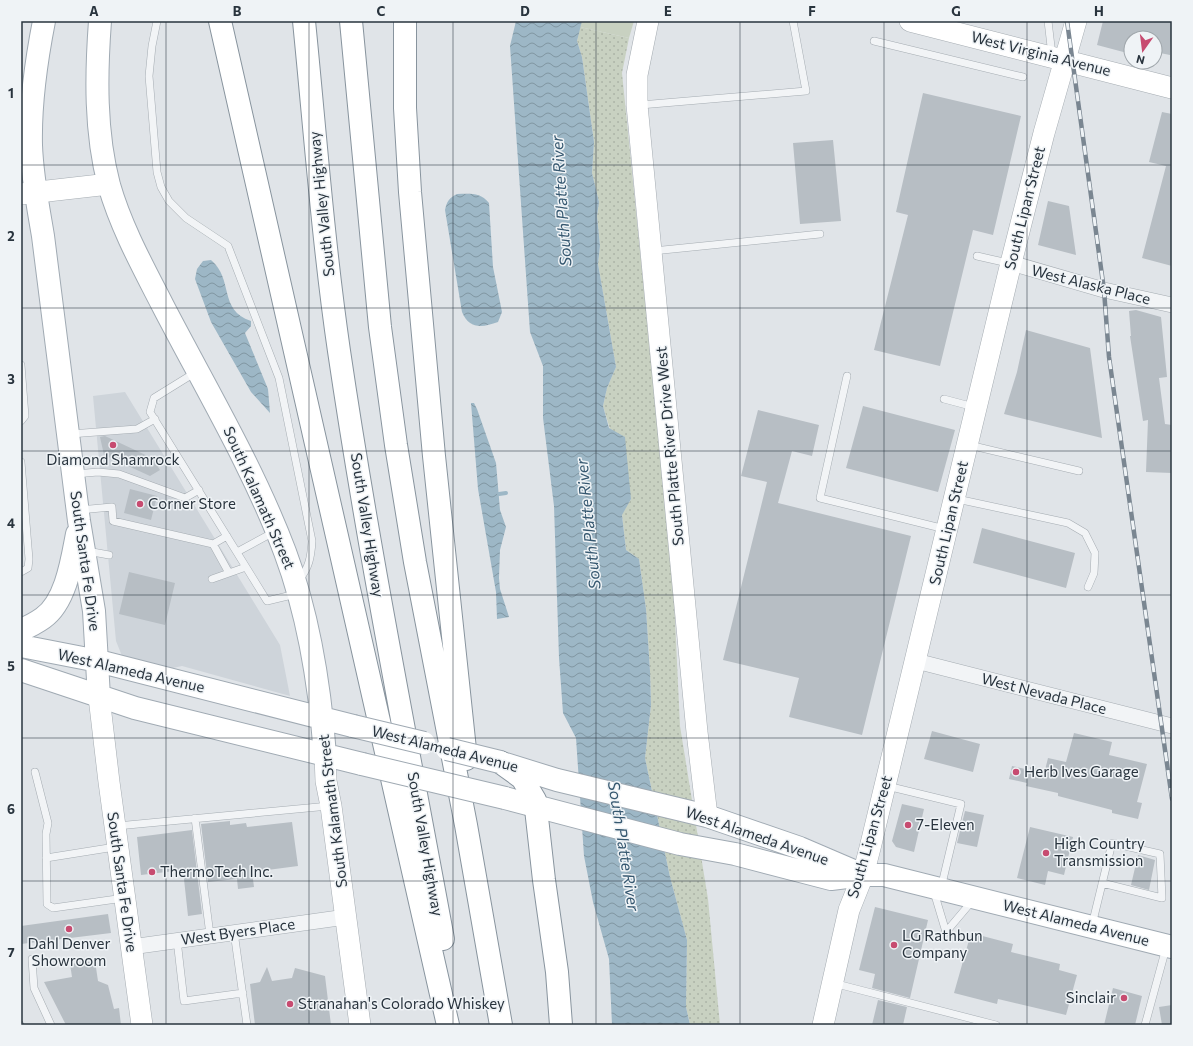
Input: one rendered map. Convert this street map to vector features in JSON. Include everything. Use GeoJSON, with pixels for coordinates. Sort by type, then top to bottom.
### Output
{"type":"FeatureCollection","features":[{"type":"Feature","properties":{"kind":"main road","name":"South Santa Fe Drive"},"geometry":{"type":"LineString","coordinates":[[44,21],[30,101],[31,145],[28,193],[43,236],[73,474],[94,611],[99,697]]}},
{"type":"Feature","properties":{"kind":"main road"},"geometry":{"type":"LineString","coordinates":[[100,21],[96,71],[99,121],[109,184]]}},
{"type":"Feature","properties":{"kind":"main road"},"geometry":{"type":"LineString","coordinates":[[220,21],[448,1025]]}},
{"type":"Feature","properties":{"kind":"main road","name":"South Valley Highway"},"geometry":{"type":"LineString","coordinates":[[304,21],[323,220],[339,350],[370,547],[459,1025]]}},
{"type":"Feature","properties":{"kind":"main road"},"geometry":{"type":"LineString","coordinates":[[351,21],[380,327],[396,445],[415,562],[466,825],[501,1025]]}},
{"type":"Feature","properties":{"kind":"main road"},"geometry":{"type":"LineString","coordinates":[[405,21],[408,162],[434,456],[466,755],[505,1025]]}},
{"type":"Feature","properties":{"kind":"main road","name":"South Kalamath Street"},"geometry":{"type":"LineString","coordinates":[[109,184],[117,209],[139,259],[226,426],[276,531],[298,588],[310,641],[322,718],[325,755]]}},
{"type":"Feature","properties":{"kind":"main road"},"geometry":{"type":"LineString","coordinates":[[21,630],[44,618],[53,608],[59,597],[64,587],[73,554],[79,516]]}},
{"type":"Feature","properties":{"kind":"main road","name":"West Alameda Avenue"},"geometry":{"type":"LineString","coordinates":[[21,646],[98,660],[353,726],[500,762],[557,780],[707,816],[800,848],[839,863],[863,875]]}},
{"type":"Feature","properties":{"kind":"main road","name":"West Alameda Avenue"},"geometry":{"type":"LineString","coordinates":[[21,670],[99,697],[172,718],[505,798],[680,844],[735,854],[831,879],[863,875],[884,875],[1169,947]]}},
{"type":"Feature","properties":{"kind":"main road"},"geometry":{"type":"LineString","coordinates":[[500,762],[516,773],[527,784],[532,793],[536,807],[544,880],[557,972],[561,1025]]}},
{"type":"Feature","properties":{"kind":"street","name":"South Platte River Drive West"},"geometry":{"type":"LineString","coordinates":[[648,21],[637,75],[637,106],[696,725],[707,816]]}},
{"type":"Feature","properties":{"kind":"street","name":"West Virginia Avenue"},"geometry":{"type":"LineString","coordinates":[[910,21],[1172,88]]}},
{"type":"Feature","properties":{"kind":"street","name":"South Lipan Street"},"geometry":{"type":"LineString","coordinates":[[823,1025],[849,910],[863,875],[886,785],[1010,264],[1044,133],[1059,59],[1076,21]]}},
{"type":"Feature","properties":{"kind":"street"},"geometry":{"type":"LineString","coordinates":[[28,193],[109,184]]}},
{"type":"Feature","properties":{"kind":"street","name":"West Alaska Place"},"geometry":{"type":"LineString","coordinates":[[1010,264],[1104,290],[1172,305]]}},
{"type":"Feature","properties":{"kind":"street","name":"West Nevada Place"},"geometry":{"type":"LineString","coordinates":[[916,661],[1172,726]]}},
{"type":"Feature","properties":{"kind":"street","name":"South Santa Fe Drive"},"geometry":{"type":"LineString","coordinates":[[99,697],[130,947],[142,1025]]}},
{"type":"Feature","properties":{"kind":"street","name":"South Kalamath Street"},"geometry":{"type":"LineString","coordinates":[[325,755],[326,781],[331,806],[360,1025]]}},
{"type":"Feature","properties":{"kind":"street","name":"West Byers Place"},"geometry":{"type":"LineString","coordinates":[[130,947],[346,917]]}},
{"type":"Feature","properties":{"kind":"lane"},"geometry":{"type":"LineString","coordinates":[[157,21],[152,46],[149,76],[157,172],[161,187],[169,201],[186,218],[228,246],[279,378],[312,541],[310,562],[298,588],[267,601],[150,412],[154,398],[198,371]]}},
{"type":"Feature","properties":{"kind":"lane"},"geometry":{"type":"LineString","coordinates":[[637,106],[806,91],[793,21]]}},
{"type":"Feature","properties":{"kind":"lane"},"geometry":{"type":"LineString","coordinates":[[1048,21],[1059,59]]}},
{"type":"Feature","properties":{"kind":"lane"},"geometry":{"type":"LineString","coordinates":[[874,41],[1023,77]]}},
{"type":"Feature","properties":{"kind":"lane"},"geometry":{"type":"LineString","coordinates":[[651,251],[820,234]]}},
{"type":"Feature","properties":{"kind":"lane"},"geometry":{"type":"LineString","coordinates":[[977,256],[1010,264]]}},
{"type":"Feature","properties":{"kind":"lane"},"geometry":{"type":"LineString","coordinates":[[21,366],[25,416],[21,421]]}},
{"type":"Feature","properties":{"kind":"lane"},"geometry":{"type":"LineString","coordinates":[[846,376],[820,498],[947,529]]}},
{"type":"Feature","properties":{"kind":"lane"},"geometry":{"type":"LineString","coordinates":[[944,399],[976,408]]}},
{"type":"Feature","properties":{"kind":"lane"},"geometry":{"type":"LineString","coordinates":[[68,434],[137,429],[155,419]]}},
{"type":"Feature","properties":{"kind":"lane"},"geometry":{"type":"LineString","coordinates":[[967,444],[1080,471]]}},
{"type":"Feature","properties":{"kind":"lane"},"geometry":{"type":"LineString","coordinates":[[21,462],[29,559],[28,568],[21,572]]}},
{"type":"Feature","properties":{"kind":"lane"},"geometry":{"type":"LineString","coordinates":[[73,474],[98,472],[119,474],[185,498],[199,490]]}},
{"type":"Feature","properties":{"kind":"lane"},"geometry":{"type":"LineString","coordinates":[[954,498],[1068,523],[1085,534],[1095,553],[1094,574],[1088,587]]}},
{"type":"Feature","properties":{"kind":"lane"},"geometry":{"type":"LineString","coordinates":[[79,516],[112,506],[114,521],[213,544],[227,536]]}},
{"type":"Feature","properties":{"kind":"lane"},"geometry":{"type":"LineString","coordinates":[[237,552],[276,531]]}},
{"type":"Feature","properties":{"kind":"lane"},"geometry":{"type":"LineString","coordinates":[[213,544],[229,573]]}},
{"type":"Feature","properties":{"kind":"lane"},"geometry":{"type":"LineString","coordinates":[[84,550],[108,555]]}},
{"type":"Feature","properties":{"kind":"lane"},"geometry":{"type":"LineString","coordinates":[[212,579],[246,567]]}},
{"type":"Feature","properties":{"kind":"lane"},"geometry":{"type":"LineString","coordinates":[[34,772],[48,823],[46,858],[47,904],[53,908],[124,898]]}},
{"type":"Feature","properties":{"kind":"lane"},"geometry":{"type":"LineString","coordinates":[[886,785],[961,804],[937,889],[946,932],[974,898]]}},
{"type":"Feature","properties":{"kind":"lane"},"geometry":{"type":"LineString","coordinates":[[115,827],[331,806]]}},
{"type":"Feature","properties":{"kind":"lane"},"geometry":{"type":"LineString","coordinates":[[196,818],[210,935]]}},
{"type":"Feature","properties":{"kind":"lane"},"geometry":{"type":"LineString","coordinates":[[1091,927],[1102,883],[1112,844],[1160,854],[1162,898],[1102,883]]}},
{"type":"Feature","properties":{"kind":"lane"},"geometry":{"type":"LineString","coordinates":[[46,858],[117,847]]}},
{"type":"Feature","properties":{"kind":"lane"},"geometry":{"type":"LineString","coordinates":[[234,932],[247,1025]]}},
{"type":"Feature","properties":{"kind":"lane"},"geometry":{"type":"LineString","coordinates":[[177,940],[184,1001],[243,993]]}},
{"type":"Feature","properties":{"kind":"lane"},"geometry":{"type":"LineString","coordinates":[[1145,1025],[1169,947]]}},
{"type":"Feature","properties":{"kind":"lane"},"geometry":{"type":"LineString","coordinates":[[32,959],[34,988],[51,1025]]}},
{"type":"Feature","properties":{"kind":"lane"},"geometry":{"type":"LineString","coordinates":[[832,983],[996,1025]]}},
{"type":"Feature","properties":{"kind":"shaded area"},"geometry":{"type":"Polygon","coordinates":[[[125,392],[280,645],[290,696],[182,666],[168,669],[122,656],[116,641],[93,396],[125,392]]]}},
{"type":"Feature","properties":{"kind":"green space"},"geometry":{"type":"Polygon","coordinates":[[[582,21],[634,21],[629,38],[580,27],[582,21]]]}},
{"type":"Feature","properties":{"kind":"green space"},"geometry":{"type":"Polygon","coordinates":[[[580,27],[629,38],[622,73],[673,577],[680,726],[708,899],[720,1025],[690,1025],[686,1007],[687,940],[670,877],[645,758],[651,705],[646,609],[639,559],[626,550],[622,514],[631,499],[603,406],[607,388],[616,367],[598,264],[600,246],[597,216],[599,202],[592,173],[594,142],[582,57],[577,41],[580,27]]]}},
{"type":"Feature","properties":{"kind":"water","name":"South Platte River"},"geometry":{"type":"Polygon","coordinates":[[[516,21],[582,21],[577,41],[582,57],[594,142],[592,173],[599,202],[597,216],[600,246],[598,264],[616,367],[607,388],[603,406],[609,428],[625,437],[631,499],[622,515],[626,550],[639,559],[646,609],[650,671],[651,705],[645,758],[670,877],[687,940],[686,1007],[690,1025],[612,1025],[609,959],[593,902],[584,856],[576,738],[563,713],[559,658],[554,506],[543,418],[543,366],[530,332],[510,46],[516,21]]]}},
{"type":"Feature","properties":{"kind":"water"},"geometry":{"type":"Polygon","coordinates":[[[457,194],[478,195],[486,199],[489,203],[493,267],[502,312],[498,322],[492,324],[477,326],[472,324],[468,322],[462,312],[445,210],[449,200],[457,194]]]}},
{"type":"Feature","properties":{"kind":"water"},"geometry":{"type":"Polygon","coordinates":[[[211,260],[218,268],[222,276],[234,310],[241,316],[251,321],[251,326],[245,333],[268,389],[270,413],[251,392],[211,322],[195,279],[197,269],[203,261],[211,260]]]}},
{"type":"Feature","properties":{"kind":"water"},"geometry":{"type":"Polygon","coordinates":[[[471,403],[474,403],[477,409],[496,463],[500,510],[506,527],[500,550],[499,578],[500,589],[509,617],[497,619],[496,592],[478,489],[471,403]]]}},
{"type":"Feature","properties":{"kind":"building"},"geometry":{"type":"Polygon","coordinates":[[[1103,21],[1172,21],[1170,55],[1163,54],[1163,30],[1123,30],[1123,52],[1097,45],[1103,21]]]}},
{"type":"Feature","properties":{"kind":"building"},"geometry":{"type":"Polygon","coordinates":[[[923,93],[1021,116],[993,235],[973,230],[940,366],[874,350],[908,215],[896,212],[923,93]]]}},
{"type":"Feature","properties":{"kind":"building"},"geometry":{"type":"Polygon","coordinates":[[[1162,112],[1172,114],[1172,266],[1142,258],[1166,166],[1149,162],[1162,112]]]}},
{"type":"Feature","properties":{"kind":"building"},"geometry":{"type":"Polygon","coordinates":[[[833,140],[841,221],[800,224],[793,143],[833,140]]]}},
{"type":"Feature","properties":{"kind":"building"},"geometry":{"type":"Polygon","coordinates":[[[1048,201],[1069,206],[1076,255],[1038,245],[1048,201]]]}},
{"type":"Feature","properties":{"kind":"building"},"geometry":{"type":"Polygon","coordinates":[[[1136,310],[1161,317],[1167,377],[1159,378],[1165,424],[1172,425],[1172,473],[1146,472],[1148,420],[1143,421],[1130,336],[1129,311],[1136,310]]]}},
{"type":"Feature","properties":{"kind":"building"},"geometry":{"type":"Polygon","coordinates":[[[1026,330],[1090,348],[1102,438],[1004,414],[1017,372],[1026,330]]]}},
{"type":"Feature","properties":{"kind":"building"},"geometry":{"type":"Polygon","coordinates":[[[863,406],[955,430],[938,492],[846,468],[863,406]]]}},
{"type":"Feature","properties":{"kind":"building"},"geometry":{"type":"Polygon","coordinates":[[[758,410],[819,425],[812,456],[792,451],[778,503],[911,536],[862,735],[789,717],[799,678],[723,660],[767,482],[741,476],[758,410]]]}},
{"type":"Feature","properties":{"kind":"building","name":"Diamond Shamrock"},"geometry":{"type":"Polygon","coordinates":[[[105,436],[152,458],[160,470],[150,476],[104,455],[100,437],[105,436]]]}},
{"type":"Feature","properties":{"kind":"building","name":"Corner Store"},"geometry":{"type":"Polygon","coordinates":[[[130,489],[157,496],[151,520],[124,513],[130,489]]]}},
{"type":"Feature","properties":{"kind":"building"},"geometry":{"type":"Polygon","coordinates":[[[982,528],[1075,553],[1066,588],[973,563],[982,528]]]}},
{"type":"Feature","properties":{"kind":"building"},"geometry":{"type":"Polygon","coordinates":[[[129,572],[175,583],[165,625],[119,614],[129,572]]]}},
{"type":"Feature","properties":{"kind":"building"},"geometry":{"type":"Polygon","coordinates":[[[932,731],[980,744],[973,772],[924,759],[932,731]]]}},
{"type":"Feature","properties":{"kind":"building"},"geometry":{"type":"Polygon","coordinates":[[[1074,733],[1112,742],[1109,755],[1147,764],[1137,802],[1142,803],[1138,819],[1112,813],[1112,810],[1058,796],[1058,793],[1026,786],[1027,783],[1009,779],[1012,766],[1030,770],[1030,767],[1045,770],[1048,758],[1066,762],[1074,733]]]}},
{"type":"Feature","properties":{"kind":"building","name":"7-Eleven"},"geometry":{"type":"Polygon","coordinates":[[[902,804],[924,809],[914,852],[896,847],[892,841],[902,804]]]}},
{"type":"Feature","properties":{"kind":"building"},"geometry":{"type":"Polygon","coordinates":[[[965,811],[984,815],[977,847],[957,843],[965,811]]]}},
{"type":"Feature","properties":{"kind":"building"},"geometry":{"type":"Polygon","coordinates":[[[230,821],[230,825],[246,823],[247,827],[292,822],[298,866],[252,872],[254,887],[238,889],[237,879],[208,882],[201,824],[230,821]]]}},
{"type":"Feature","properties":{"kind":"building"},"geometry":{"type":"Polygon","coordinates":[[[1030,827],[1073,837],[1064,875],[1048,871],[1045,885],[1017,878],[1030,827]]]}},
{"type":"Feature","properties":{"kind":"building","name":"ThermoTech Inc."},"geometry":{"type":"Polygon","coordinates":[[[192,830],[202,914],[188,916],[183,870],[141,875],[137,837],[192,830]]]}},
{"type":"Feature","properties":{"kind":"building"},"geometry":{"type":"Polygon","coordinates":[[[1138,855],[1155,860],[1149,890],[1131,885],[1138,855]]]}},
{"type":"Feature","properties":{"kind":"building","name":"LG Rathbun Company"},"geometry":{"type":"Polygon","coordinates":[[[875,907],[928,920],[910,998],[872,988],[875,974],[859,970],[875,907]]]}},
{"type":"Feature","properties":{"kind":"building","name":"Dahl Denver Showroom"},"geometry":{"type":"Polygon","coordinates":[[[108,914],[111,933],[21,944],[21,926],[108,914]]]}},
{"type":"Feature","properties":{"kind":"building"},"geometry":{"type":"Polygon","coordinates":[[[971,933],[1013,944],[1011,952],[1060,964],[1059,970],[1077,975],[1066,1015],[998,999],[997,1004],[954,993],[971,933]]]}},
{"type":"Feature","properties":{"kind":"building"},"geometry":{"type":"Polygon","coordinates":[[[95,961],[98,981],[108,985],[114,1009],[119,1008],[121,1025],[66,1025],[44,982],[72,977],[70,964],[95,961]]]}},
{"type":"Feature","properties":{"kind":"building","name":"Stranahan's Colorado Whiskey"},"geometry":{"type":"Polygon","coordinates":[[[267,967],[272,981],[292,978],[295,968],[325,976],[331,1025],[255,1025],[250,984],[260,982],[267,967]]]}},
{"type":"Feature","properties":{"kind":"building"},"geometry":{"type":"Polygon","coordinates":[[[1113,988],[1142,996],[1135,1025],[1104,1025],[1113,988]]]}},
{"type":"Feature","properties":{"kind":"building"},"geometry":{"type":"Polygon","coordinates":[[[878,1000],[907,1007],[903,1025],[872,1025],[878,1000]]]}},
{"type":"Feature","properties":{"kind":"building"},"geometry":{"type":"Polygon","coordinates":[[[1172,1005],[1172,1025],[1162,1025],[1159,1007],[1172,1005]]]}},
{"type":"Feature","properties":{"kind":"waterway"},"geometry":{"type":"LineString","coordinates":[[499,494],[506,493]]}},
{"type":"Feature","properties":{"kind":"railway"},"geometry":{"type":"LineString","coordinates":[[1067,21],[1104,290],[1109,357],[1172,799]]}},
{"type":"Feature","properties":{"kind":"place","name":"Diamond Shamrock"},"geometry":{"type":"Point","coordinates":[113,445]}},
{"type":"Feature","properties":{"kind":"place","name":"Corner Store"},"geometry":{"type":"Point","coordinates":[140,504]}},
{"type":"Feature","properties":{"kind":"place","name":"Herb Ives Garage"},"geometry":{"type":"Point","coordinates":[1016,772]}},
{"type":"Feature","properties":{"kind":"place","name":"7-Eleven"},"geometry":{"type":"Point","coordinates":[908,825]}},
{"type":"Feature","properties":{"kind":"place","name":"High Country Transmission"},"geometry":{"type":"Point","coordinates":[1046,853]}},
{"type":"Feature","properties":{"kind":"place","name":"ThermoTech Inc."},"geometry":{"type":"Point","coordinates":[152,872]}},
{"type":"Feature","properties":{"kind":"place","name":"Dahl Denver Showroom"},"geometry":{"type":"Point","coordinates":[69,929]}},
{"type":"Feature","properties":{"kind":"place","name":"LG Rathbun Company"},"geometry":{"type":"Point","coordinates":[894,945]}},
{"type":"Feature","properties":{"kind":"place","name":"Sinclair"},"geometry":{"type":"Point","coordinates":[1124,998]}},
{"type":"Feature","properties":{"kind":"place","name":"Stranahan's Colorado Whiskey"},"geometry":{"type":"Point","coordinates":[290,1004]}}]}
